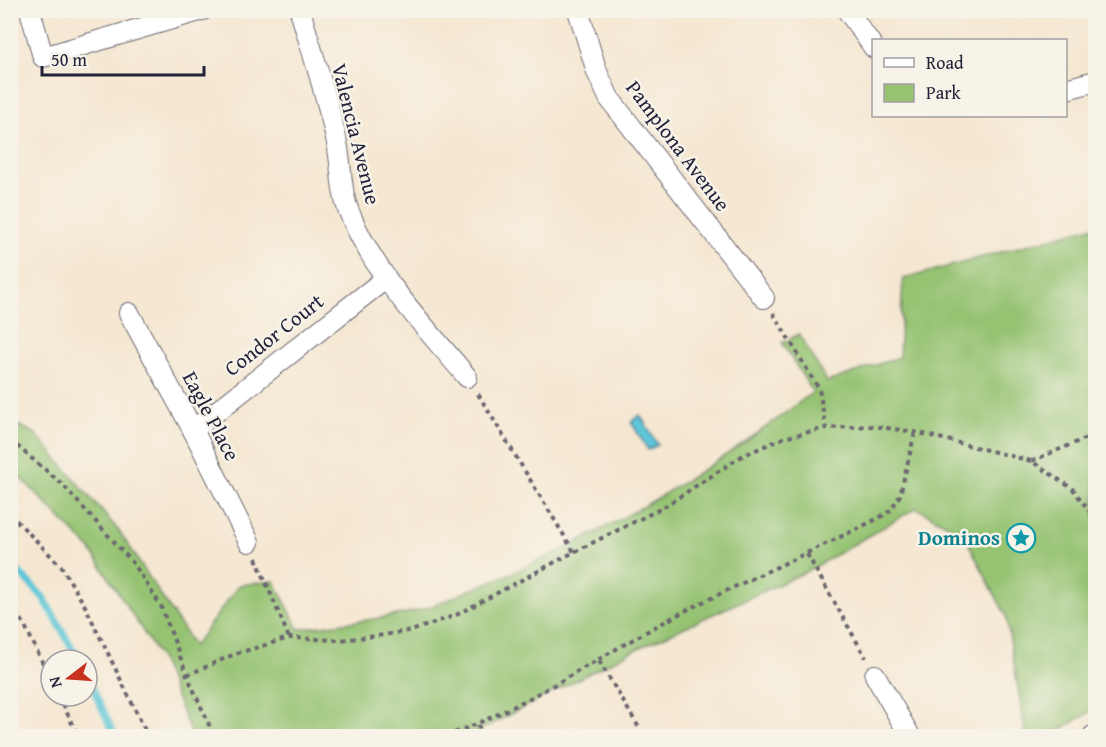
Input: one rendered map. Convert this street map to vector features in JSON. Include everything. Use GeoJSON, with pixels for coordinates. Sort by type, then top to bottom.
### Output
{"type":"FeatureCollection","features":[{"type":"Feature","properties":{"kind":"street"},"geometry":{"type":"LineString","coordinates":[[30,10],[43,57],[203,10]]}},
{"type":"Feature","properties":{"kind":"street","name":"Valencia Avenue"},"geometry":{"type":"LineString","coordinates":[[300,10],[337,143],[349,212],[367,249],[386,279],[467,376]]}},
{"type":"Feature","properties":{"kind":"street","name":"Pamplona Avenue"},"geometry":{"type":"LineString","coordinates":[[578,10],[597,72],[609,98],[764,298]]}},
{"type":"Feature","properties":{"kind":"street"},"geometry":{"type":"LineString","coordinates":[[847,10],[872,47]]}},
{"type":"Feature","properties":{"kind":"street"},"geometry":{"type":"LineString","coordinates":[[1067,88],[1095,81]]}},
{"type":"Feature","properties":{"kind":"street","name":"Condor Court"},"geometry":{"type":"LineString","coordinates":[[193,430],[386,279]]}},
{"type":"Feature","properties":{"kind":"street","name":"Eagle Place"},"geometry":{"type":"LineString","coordinates":[[129,314],[193,430],[249,542]]}},
{"type":"Feature","properties":{"kind":"street"},"geometry":{"type":"LineString","coordinates":[[875,675],[910,736]]}},
{"type":"Feature","properties":{"kind":"path"},"geometry":{"type":"LineString","coordinates":[[764,298],[819,389],[826,428]]}},
{"type":"Feature","properties":{"kind":"path"},"geometry":{"type":"LineString","coordinates":[[467,376],[574,552]]}},
{"type":"Feature","properties":{"kind":"path"},"geometry":{"type":"LineString","coordinates":[[187,675],[236,654],[289,638],[340,640],[414,630],[456,615],[662,508],[742,456],[783,438],[826,428],[873,426],[915,432],[1031,461],[1072,489],[1095,520]]}},
{"type":"Feature","properties":{"kind":"path"},"geometry":{"type":"LineString","coordinates":[[446,736],[478,725],[599,661],[684,612],[879,518],[891,510],[900,495],[915,432]]}},
{"type":"Feature","properties":{"kind":"path"},"geometry":{"type":"LineString","coordinates":[[1031,461],[1095,434]]}},
{"type":"Feature","properties":{"kind":"path"},"geometry":{"type":"LineString","coordinates":[[10,440],[61,483],[134,564],[161,606],[187,675],[214,736]]}},
{"type":"Feature","properties":{"kind":"path"},"geometry":{"type":"LineString","coordinates":[[10,514],[61,566],[85,606],[148,736]]}},
{"type":"Feature","properties":{"kind":"path"},"geometry":{"type":"LineString","coordinates":[[249,542],[289,638]]}},
{"type":"Feature","properties":{"kind":"path"},"geometry":{"type":"LineString","coordinates":[[807,554],[875,675]]}},
{"type":"Feature","properties":{"kind":"path"},"geometry":{"type":"LineString","coordinates":[[10,605],[23,622],[39,655]]}},
{"type":"Feature","properties":{"kind":"path"},"geometry":{"type":"LineString","coordinates":[[599,661],[644,736]]}},
{"type":"Feature","properties":{"kind":"path"},"geometry":{"type":"LineString","coordinates":[[65,708],[78,736]]}},
{"type":"Feature","properties":{"kind":"path"},"geometry":{"type":"LineString","coordinates":[[478,725],[482,736]]}},
{"type":"Feature","properties":{"kind":"green space"},"geometry":{"type":"Polygon","coordinates":[[[1095,226],[1095,709],[1050,736],[1026,736],[1006,616],[963,533],[916,508],[808,571],[630,652],[469,736],[192,736],[160,658],[91,550],[24,481],[11,472],[11,422],[35,433],[119,531],[194,646],[239,585],[274,581],[299,629],[416,611],[524,568],[610,525],[695,475],[775,421],[813,392],[782,343],[799,334],[827,382],[899,357],[903,279],[1095,226]]]}},
{"type":"Feature","properties":{"kind":"water"},"geometry":{"type":"Polygon","coordinates":[[[640,415],[658,445],[648,450],[631,422],[640,415]]]}},
{"type":"Feature","properties":{"kind":"waterway"},"geometry":{"type":"LineString","coordinates":[[10,563],[43,597],[72,648]]}},
{"type":"Feature","properties":{"kind":"waterway"},"geometry":{"type":"LineString","coordinates":[[99,702],[115,736]]}},
{"type":"Feature","properties":{"kind":"place","name":"Dominos"},"geometry":{"type":"Point","coordinates":[1021,538]}}]}
